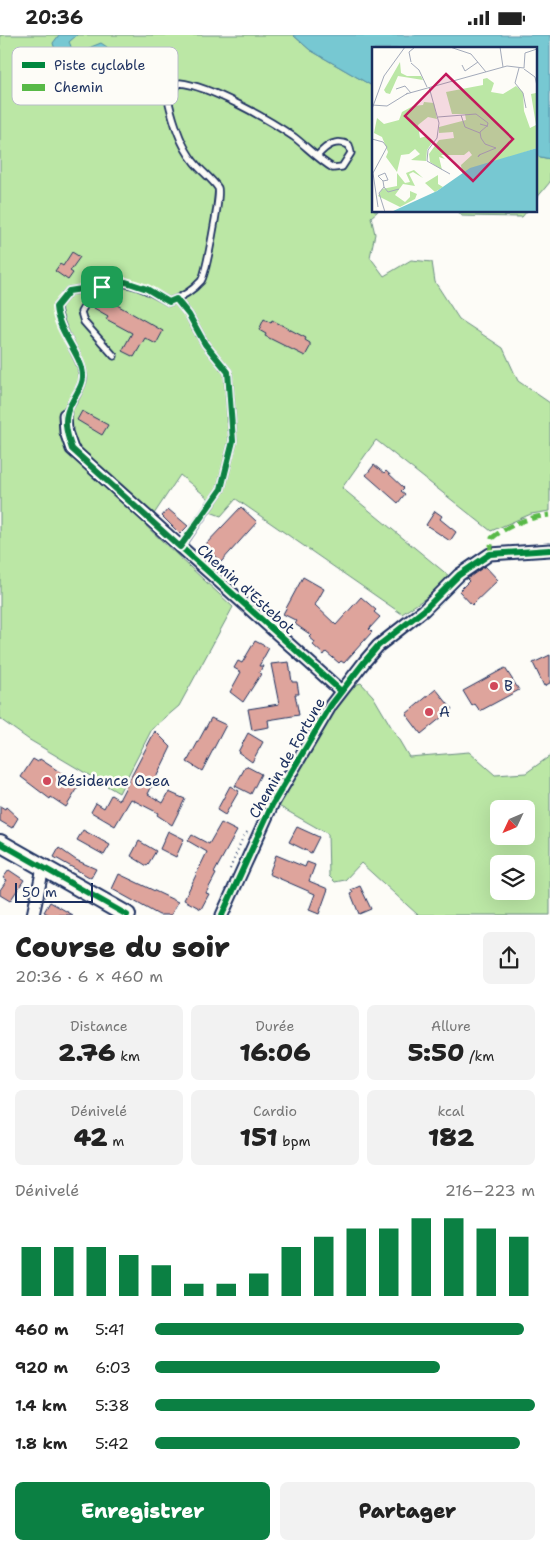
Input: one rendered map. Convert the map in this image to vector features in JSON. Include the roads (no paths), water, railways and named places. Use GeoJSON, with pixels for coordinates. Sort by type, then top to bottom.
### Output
{"type":"FeatureCollection","features":[{"type":"Feature","properties":{"kind":"main road"},"geometry":{"type":"LineString","coordinates":[[0,843],[127,915]]}},
{"type":"Feature","properties":{"kind":"street","name":"Chemin d'Estebot"},"geometry":{"type":"LineString","coordinates":[[66,415],[66,432],[72,449],[341,691]]}},
{"type":"Feature","properties":{"kind":"street","name":"Chemin de Fortune"},"geometry":{"type":"LineString","coordinates":[[222,915],[264,820],[331,705],[378,646],[424,610],[470,566],[490,554],[550,550]]}},
{"type":"Feature","properties":{"kind":"street"},"geometry":{"type":"LineString","coordinates":[[33,915],[43,868]]}},
{"type":"Feature","properties":{"kind":"lane"},"geometry":{"type":"LineString","coordinates":[[178,85],[180,83],[193,85],[266,120],[318,155],[333,168],[342,167],[351,153],[349,145],[342,142],[327,146],[318,155]]}},
{"type":"Feature","properties":{"kind":"lane"},"geometry":{"type":"LineString","coordinates":[[66,415],[83,378],[81,365],[57,318],[56,307],[69,291],[126,282],[147,289],[169,302],[202,280],[219,201],[218,189],[192,160],[180,137],[170,105]]}},
{"type":"Feature","properties":{"kind":"lane"},"geometry":{"type":"LineString","coordinates":[[102,287],[88,301],[81,312],[84,322],[114,356]]}},
{"type":"Feature","properties":{"kind":"lane"},"geometry":{"type":"LineString","coordinates":[[176,299],[189,315],[205,344],[228,372],[233,441],[221,489],[180,547]]}},
{"type":"Feature","properties":{"kind":"water"},"geometry":{"type":"Polygon","coordinates":[[[59,35],[77,35],[69,42],[71,47],[54,47],[53,43],[59,35]]]}},
{"type":"Feature","properties":{"kind":"water"},"geometry":{"type":"Polygon","coordinates":[[[293,35],[550,35],[550,159],[538,156],[538,47],[372,47],[372,86],[310,50],[293,35]]]}},
{"type":"Feature","properties":{"kind":"water"},"geometry":{"type":"Polygon","coordinates":[[[101,43],[107,47],[91,47],[101,43]]]}},
{"type":"Feature","properties":{"kind":"place","name":"B"},"geometry":{"type":"Point","coordinates":[494,686]}},
{"type":"Feature","properties":{"kind":"place","name":"A"},"geometry":{"type":"Point","coordinates":[429,712]}},
{"type":"Feature","properties":{"kind":"place","name":"Résidence Osea"},"geometry":{"type":"Point","coordinates":[47,781]}}]}
